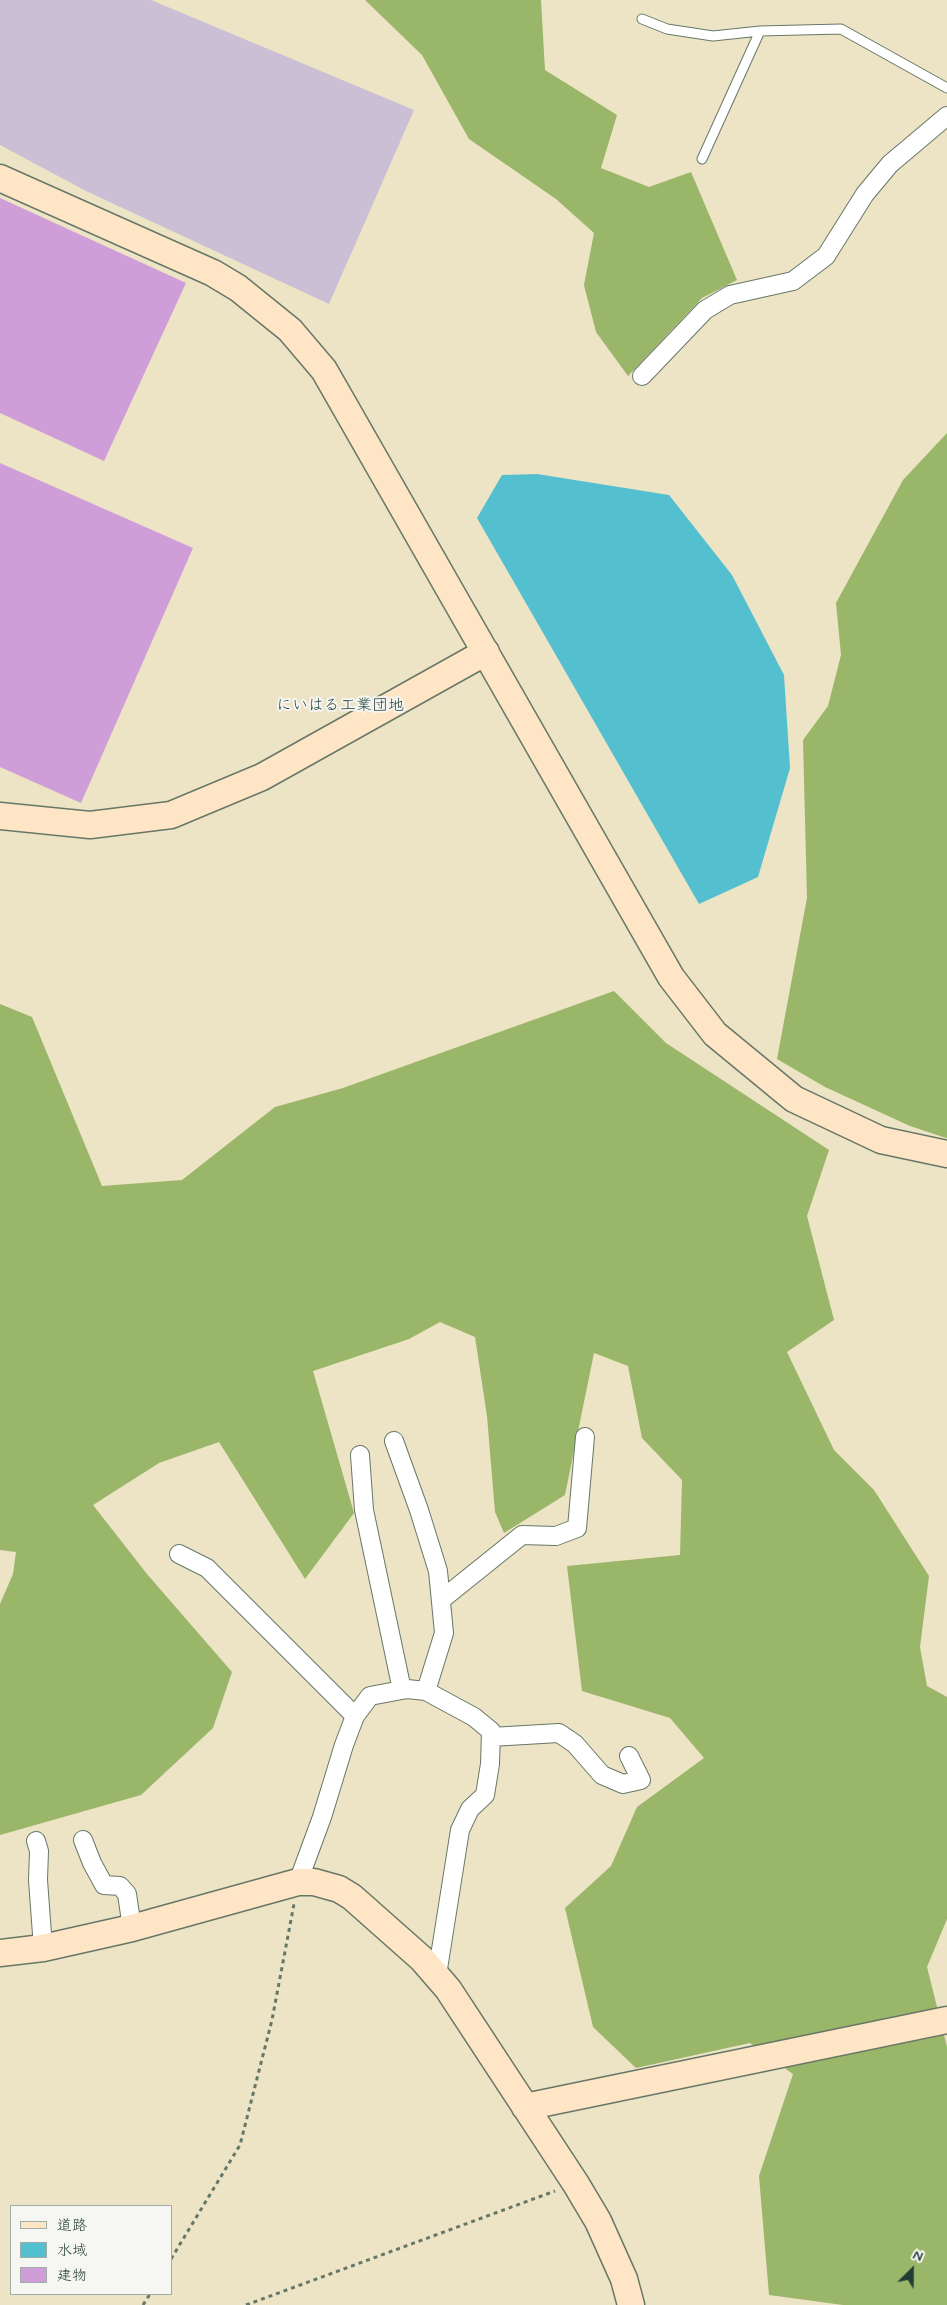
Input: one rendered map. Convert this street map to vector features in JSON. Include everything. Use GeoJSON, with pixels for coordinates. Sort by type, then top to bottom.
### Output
{"type":"FeatureCollection","features":[{"type":"Feature","properties":{"kind":"street"},"geometry":{"type":"LineString","coordinates":[[642,376],[705,310],[730,295],[793,282],[826,256],[865,194],[890,164],[947,116]]}},
{"type":"Feature","properties":{"kind":"street"},"geometry":{"type":"LineString","coordinates":[[0,178],[212,273],[238,288],[290,330],[324,370],[671,977],[715,1034],[794,1099],[881,1140],[947,1154]]}},
{"type":"Feature","properties":{"kind":"street"},"geometry":{"type":"LineString","coordinates":[[0,816],[90,825],[171,814],[262,777],[486,652]]}},
{"type":"Feature","properties":{"kind":"street"},"geometry":{"type":"LineString","coordinates":[[441,1600],[522,1535],[556,1536],[577,1528],[585,1436]]}},
{"type":"Feature","properties":{"kind":"street"},"geometry":{"type":"LineString","coordinates":[[394,1441],[419,1510],[438,1571],[444,1633],[426,1691]]}},
{"type":"Feature","properties":{"kind":"street"},"geometry":{"type":"LineString","coordinates":[[360,1455],[364,1510],[402,1690]]}},
{"type":"Feature","properties":{"kind":"street"},"geometry":{"type":"LineString","coordinates":[[179,1554],[207,1568],[355,1716]]}},
{"type":"Feature","properties":{"kind":"street"},"geometry":{"type":"LineString","coordinates":[[298,1882],[355,1716],[370,1696],[402,1690],[426,1691],[474,1717],[491,1731],[485,1795],[470,1809],[460,1830],[436,1975]]}},
{"type":"Feature","properties":{"kind":"street"},"geometry":{"type":"LineString","coordinates":[[491,1737],[559,1733],[575,1744],[602,1775],[623,1784],[641,1780],[629,1756]]}},
{"type":"Feature","properties":{"kind":"street"},"geometry":{"type":"LineString","coordinates":[[83,1840],[92,1863],[104,1885],[120,1886],[127,1894],[132,1928]]}},
{"type":"Feature","properties":{"kind":"street"},"geometry":{"type":"LineString","coordinates":[[36,1842],[39,1851],[38,1880],[43,1948]]}},
{"type":"Feature","properties":{"kind":"street"},"geometry":{"type":"LineString","coordinates":[[0,1953],[43,1948],[132,1928],[298,1882],[325,1884],[352,1897],[422,1959],[448,1989],[576,2184],[612,2249],[624,2279],[631,2305]]}},
{"type":"Feature","properties":{"kind":"street"},"geometry":{"type":"LineString","coordinates":[[525,2107],[947,2020]]}},
{"type":"Feature","properties":{"kind":"lane"},"geometry":{"type":"LineString","coordinates":[[642,19],[667,29],[713,36],[760,31],[841,29],[947,88]]}},
{"type":"Feature","properties":{"kind":"lane"},"geometry":{"type":"LineString","coordinates":[[702,159],[760,31]]}},
{"type":"Feature","properties":{"kind":"path"},"geometry":{"type":"LineString","coordinates":[[172,2256],[240,2145],[272,2020],[298,1882]]}},
{"type":"Feature","properties":{"kind":"path"},"geometry":{"type":"LineString","coordinates":[[246,2305],[576,2184]]}},
{"type":"Feature","properties":{"kind":"shaded area"},"geometry":{"type":"Polygon","coordinates":[[[0,0],[151,0],[414,110],[329,304],[86,191],[0,145],[0,0]]]}},
{"type":"Feature","properties":{"kind":"green space"},"geometry":{"type":"Polygon","coordinates":[[[365,0],[541,0],[545,70],[617,115],[601,168],[649,187],[691,172],[737,280],[702,298],[628,376],[596,332],[584,285],[594,233],[556,199],[469,139],[422,55],[365,0]]]}},
{"type":"Feature","properties":{"kind":"green space"},"geometry":{"type":"Polygon","coordinates":[[[947,433],[946,1138],[910,1126],[825,1087],[777,1059],[807,898],[803,740],[828,706],[841,655],[836,603],[903,480],[947,433]]]}},
{"type":"Feature","properties":{"kind":"green space"},"geometry":{"type":"Polygon","coordinates":[[[614,991],[666,1043],[829,1150],[807,1216],[834,1320],[787,1352],[834,1450],[874,1490],[929,1576],[920,1647],[927,1686],[947,1697],[947,1919],[927,1967],[947,2047],[947,2305],[843,2305],[769,2295],[759,2176],[793,2074],[750,2043],[636,2068],[593,2027],[565,1908],[611,1866],[637,1807],[704,1758],[670,1718],[582,1691],[567,1566],[680,1555],[682,1480],[642,1438],[628,1366],[594,1353],[565,1495],[504,1533],[495,1512],[487,1416],[475,1337],[440,1322],[409,1339],[313,1371],[354,1513],[305,1579],[219,1442],[159,1463],[93,1505],[147,1574],[232,1672],[213,1728],[141,1795],[0,1835],[0,1604],[13,1574],[16,1552],[0,1550],[0,1004],[32,1017],[102,1186],[182,1180],[275,1107],[343,1088],[614,991]]]}},
{"type":"Feature","properties":{"kind":"water"},"geometry":{"type":"Polygon","coordinates":[[[537,474],[669,495],[732,575],[784,675],[790,768],[758,877],[699,904],[477,518],[502,475],[537,474]]]}},
{"type":"Feature","properties":{"kind":"building"},"geometry":{"type":"Polygon","coordinates":[[[0,198],[186,283],[104,461],[0,413],[0,198]]]}},
{"type":"Feature","properties":{"kind":"building"},"geometry":{"type":"Polygon","coordinates":[[[0,463],[193,548],[81,803],[0,767],[0,463]]]}},
{"type":"Feature","properties":{"kind":"district","name":"にいはる工業団地"},"geometry":{"type":"Point","coordinates":[340,707]}}]}
